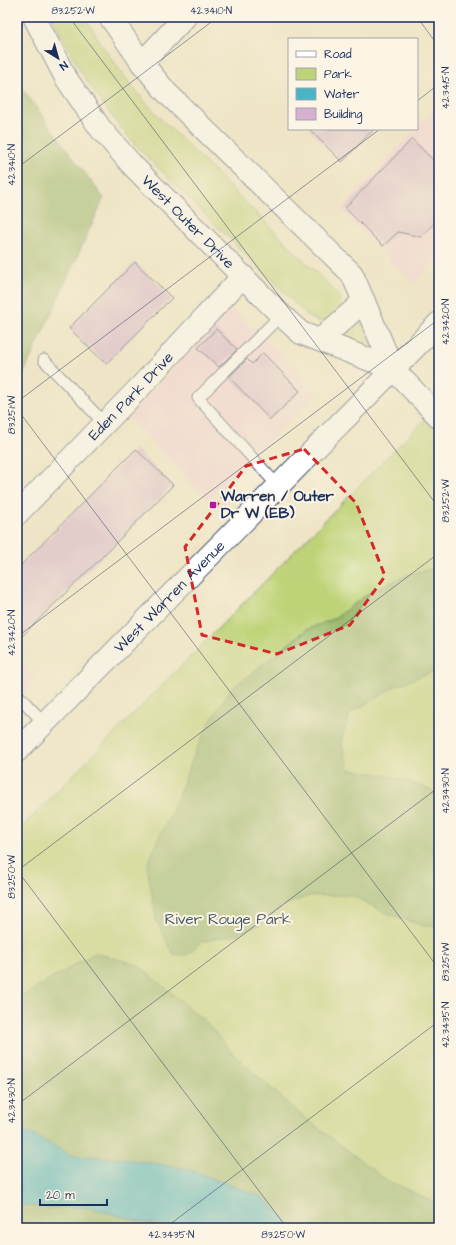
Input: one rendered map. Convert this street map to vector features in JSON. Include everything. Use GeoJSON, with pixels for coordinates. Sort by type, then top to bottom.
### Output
{"type":"FeatureCollection","features":[{"type":"Feature","properties":{"kind":"main road","name":"West Outer Drive"},"geometry":{"type":"LineString","coordinates":[[34,17],[66,78],[100,128],[133,166],[281,315],[301,333],[393,369]]}},
{"type":"Feature","properties":{"kind":"main road","name":"West Outer Drive"},"geometry":{"type":"LineString","coordinates":[[110,17],[142,64],[166,92],[352,274],[393,369],[439,417]]}},
{"type":"Feature","properties":{"kind":"main road"},"geometry":{"type":"LineString","coordinates":[[142,64],[185,17]]}},
{"type":"Feature","properties":{"kind":"main road","name":"Eden Park Drive"},"geometry":{"type":"LineString","coordinates":[[17,514],[105,424],[243,276]]}},
{"type":"Feature","properties":{"kind":"main road"},"geometry":{"type":"LineString","coordinates":[[320,340],[364,301]]}},
{"type":"Feature","properties":{"kind":"main road","name":"West Warren Avenue"},"geometry":{"type":"LineString","coordinates":[[17,751],[439,323]]}},
{"type":"Feature","properties":{"kind":"lane"},"geometry":{"type":"LineString","coordinates":[[278,486],[198,398],[281,315]]}},
{"type":"Feature","properties":{"kind":"lane"},"geometry":{"type":"LineString","coordinates":[[44,360],[105,424]]}},
{"type":"Feature","properties":{"kind":"lane"},"geometry":{"type":"LineString","coordinates":[[17,694],[44,723]]}},
{"type":"Feature","properties":{"kind":"highlighted area"},"geometry":{"type":"Polygon","coordinates":[[[304,449],[356,503],[385,576],[350,625],[277,654],[202,635],[185,547],[246,466],[304,449]]]}},
{"type":"Feature","properties":{"kind":"shaded area"},"geometry":{"type":"Polygon","coordinates":[[[435,108],[439,112],[439,257],[414,284],[340,210],[414,130],[418,130],[418,126],[435,108]]]}},
{"type":"Feature","properties":{"kind":"shaded area"},"geometry":{"type":"Polygon","coordinates":[[[233,309],[320,392],[208,500],[128,417],[223,315],[233,309]]]}},
{"type":"Feature","properties":{"kind":"shaded area"},"geometry":{"type":"Polygon","coordinates":[[[17,660],[37,680],[17,700],[17,660]]]}},
{"type":"Feature","properties":{"kind":"green space"},"geometry":{"type":"Polygon","coordinates":[[[52,17],[85,17],[104,48],[133,88],[160,118],[338,294],[341,301],[341,306],[332,317],[324,322],[309,317],[137,147],[89,84],[74,60],[52,17]]]}},
{"type":"Feature","properties":{"kind":"green space"},"geometry":{"type":"Polygon","coordinates":[[[17,81],[104,198],[17,388],[17,81]]]}},
{"type":"Feature","properties":{"kind":"green space"},"geometry":{"type":"Polygon","coordinates":[[[360,323],[364,326],[372,349],[342,342],[342,337],[355,324],[360,323]]]}},
{"type":"Feature","properties":{"kind":"green space","name":"River Rouge Park"},"geometry":{"type":"Polygon","coordinates":[[[439,405],[439,1228],[17,1228],[17,832],[439,405]]]}},
{"type":"Feature","properties":{"kind":"green space"},"geometry":{"type":"Polygon","coordinates":[[[432,569],[439,573],[439,667],[434,671],[398,685],[350,713],[341,741],[349,769],[399,778],[433,791],[439,802],[439,926],[423,926],[384,912],[351,895],[309,896],[283,906],[263,923],[238,934],[201,942],[187,955],[173,954],[157,922],[147,867],[158,839],[170,817],[196,750],[209,724],[230,690],[306,630],[333,619],[374,590],[410,574],[432,569]]]}},
{"type":"Feature","properties":{"kind":"green space"},"geometry":{"type":"Polygon","coordinates":[[[95,953],[138,965],[208,1024],[233,1054],[300,1114],[385,1179],[439,1205],[439,1228],[287,1228],[287,1221],[262,1197],[187,1169],[126,1159],[73,1156],[17,1127],[17,999],[95,953]]]}},
{"type":"Feature","properties":{"kind":"green space"},"geometry":{"type":"Polygon","coordinates":[[[17,1204],[49,1208],[88,1207],[163,1228],[17,1228],[17,1204]]]}},
{"type":"Feature","properties":{"kind":"water"},"geometry":{"type":"Polygon","coordinates":[[[17,1127],[73,1156],[126,1159],[187,1169],[262,1197],[287,1221],[287,1228],[188,1228],[142,1222],[88,1207],[49,1208],[17,1204],[17,1127]]]}},
{"type":"Feature","properties":{"kind":"building"},"geometry":{"type":"Polygon","coordinates":[[[310,130],[373,130],[342,162],[310,130]]]}},
{"type":"Feature","properties":{"kind":"building"},"geometry":{"type":"Polygon","coordinates":[[[412,139],[439,166],[439,218],[421,237],[398,232],[383,246],[345,208],[412,139]]]}},
{"type":"Feature","properties":{"kind":"building"},"geometry":{"type":"Polygon","coordinates":[[[135,262],[172,298],[106,364],[69,328],[135,262]]]}},
{"type":"Feature","properties":{"kind":"building"},"geometry":{"type":"Polygon","coordinates":[[[216,329],[237,349],[219,367],[198,348],[216,329]]]}},
{"type":"Feature","properties":{"kind":"building"},"geometry":{"type":"Polygon","coordinates":[[[263,353],[300,391],[270,420],[229,377],[247,359],[252,364],[263,353]]]}},
{"type":"Feature","properties":{"kind":"building"},"geometry":{"type":"Polygon","coordinates":[[[136,449],[173,485],[17,641],[17,569],[136,449]]]}},
{"type":"Feature","properties":{"kind":"place","name":"Warren / Outer Dr W (EB)"},"geometry":{"type":"Point","coordinates":[213,505]}}]}
